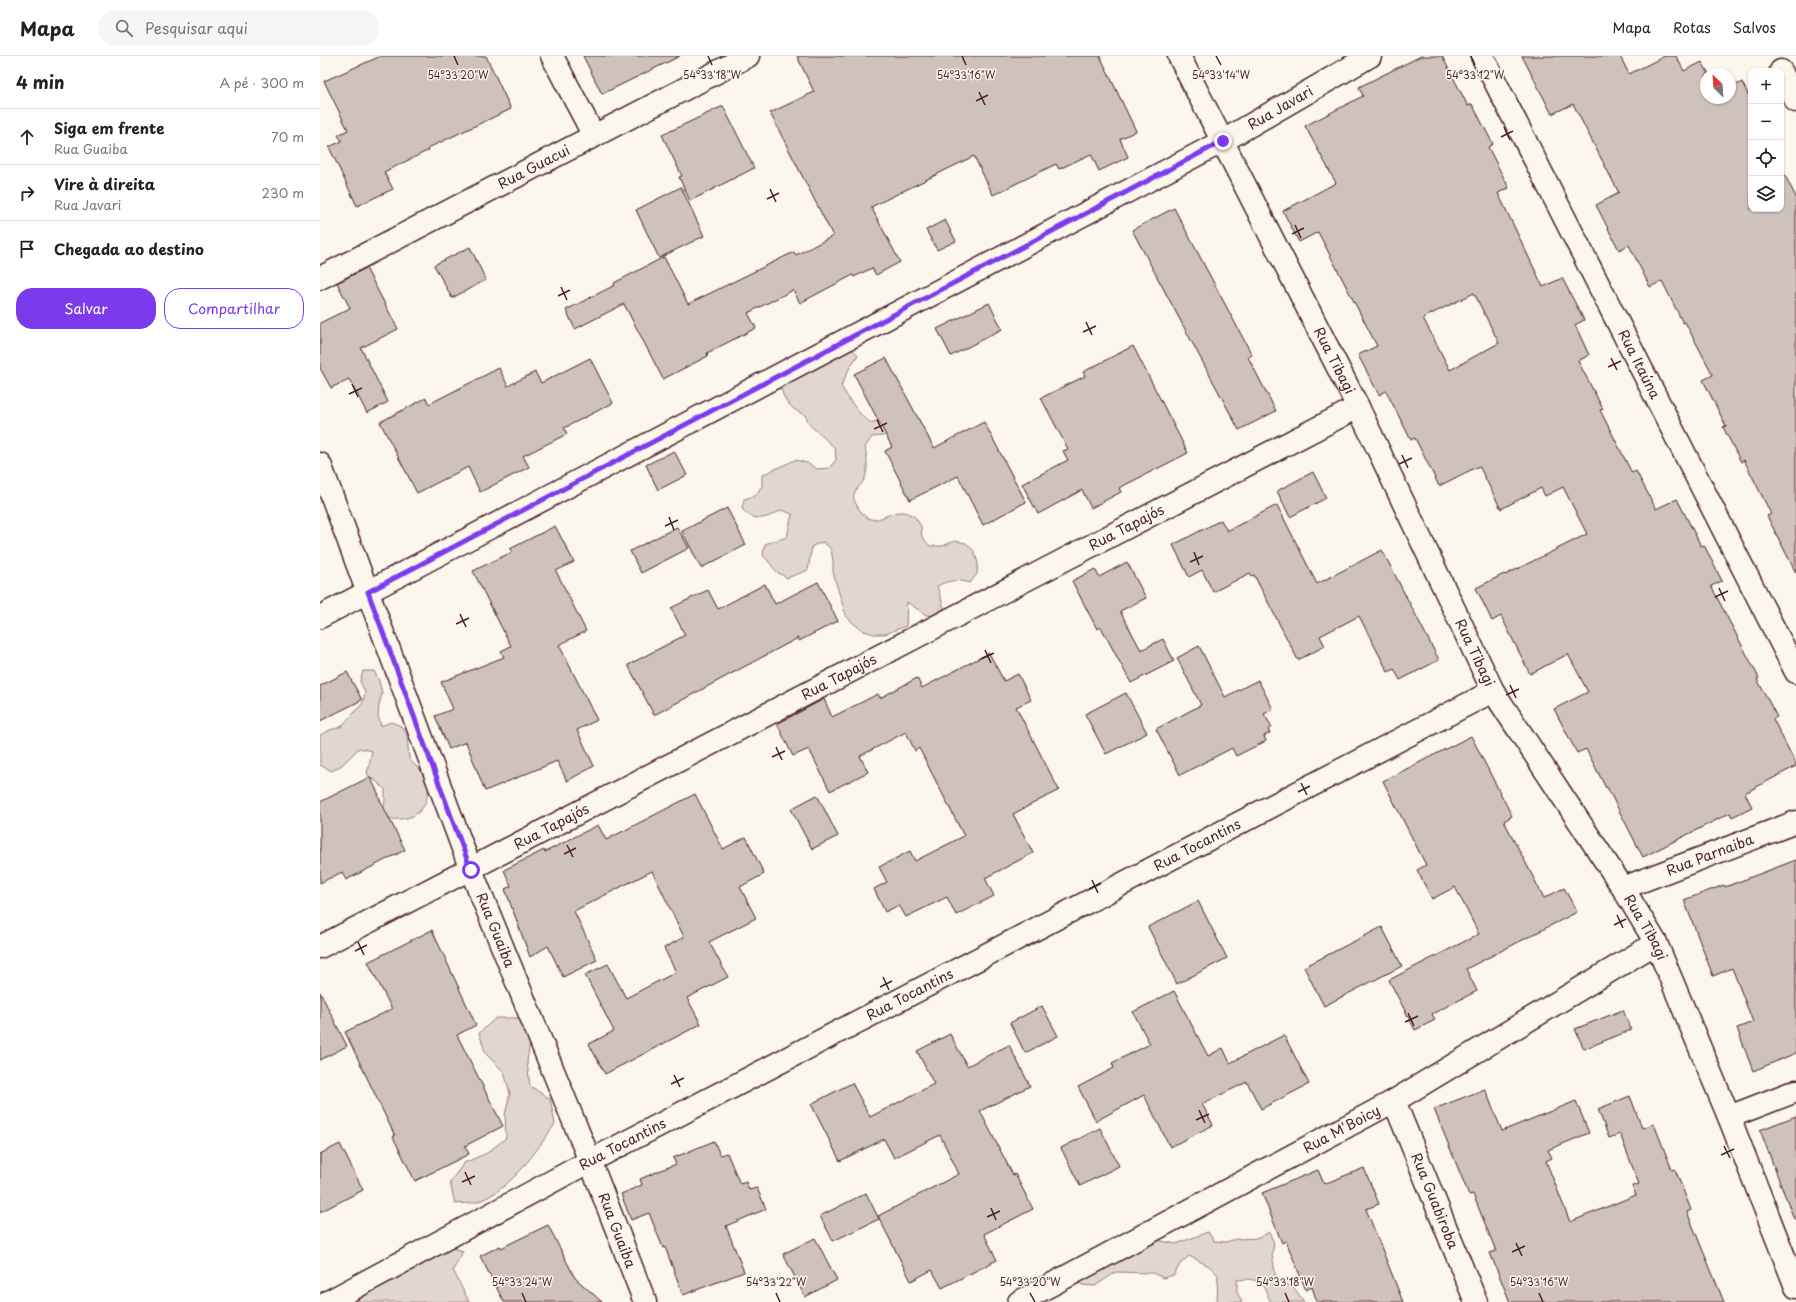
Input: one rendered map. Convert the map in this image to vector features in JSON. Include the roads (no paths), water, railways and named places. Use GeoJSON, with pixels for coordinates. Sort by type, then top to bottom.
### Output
{"type":"FeatureCollection","features":[{"type":"Feature","properties":{"kind":"street"},"geometry":{"type":"LineString","coordinates":[[552,56],[594,136]]}},
{"type":"Feature","properties":{"kind":"street","name":"Rua Guacui"},"geometry":{"type":"LineString","coordinates":[[320,278],[748,56]]}},
{"type":"Feature","properties":{"kind":"street","name":"Rua Tibagi"},"geometry":{"type":"LineString","coordinates":[[1179,56],[1358,407],[1493,691],[1623,888],[1656,943],[1729,1117],[1796,1287]]}},
{"type":"Feature","properties":{"kind":"street","name":"Rua Javari"},"geometry":{"type":"LineString","coordinates":[[320,617],[1223,141],[1370,56]]}},
{"type":"Feature","properties":{"kind":"street","name":"Rua Itaúna"},"geometry":{"type":"LineString","coordinates":[[1482,56],[1796,672]]}},
{"type":"Feature","properties":{"kind":"street"},"geometry":{"type":"LineString","coordinates":[[1773,56],[1779,68]]}},
{"type":"Feature","properties":{"kind":"street"},"geometry":{"type":"LineString","coordinates":[[1784,77],[1796,101]]}},
{"type":"Feature","properties":{"kind":"street","name":"Rua Tapajós"},"geometry":{"type":"LineString","coordinates":[[320,947],[471,870],[1358,407]]}},
{"type":"Feature","properties":{"kind":"street","name":"Rua Guaiba"},"geometry":{"type":"LineString","coordinates":[[320,464],[471,870],[590,1161],[645,1302]]}},
{"type":"Feature","properties":{"kind":"street","name":"Rua Tocantins"},"geometry":{"type":"LineString","coordinates":[[328,1302],[590,1161],[1493,691]]}},
{"type":"Feature","properties":{"kind":"street","name":"Rua Parnaiba"},"geometry":{"type":"LineString","coordinates":[[1623,888],[1796,822]]}},
{"type":"Feature","properties":{"kind":"street","name":"Rua M'Boicy"},"geometry":{"type":"LineString","coordinates":[[1019,1302],[1394,1100],[1656,943]]}},
{"type":"Feature","properties":{"kind":"street"},"geometry":{"type":"LineString","coordinates":[[1729,1117],[1796,1091]]}},
{"type":"Feature","properties":{"kind":"street","name":"Rua Guabiroba"},"geometry":{"type":"LineString","coordinates":[[1394,1100],[1476,1302]]}}]}
